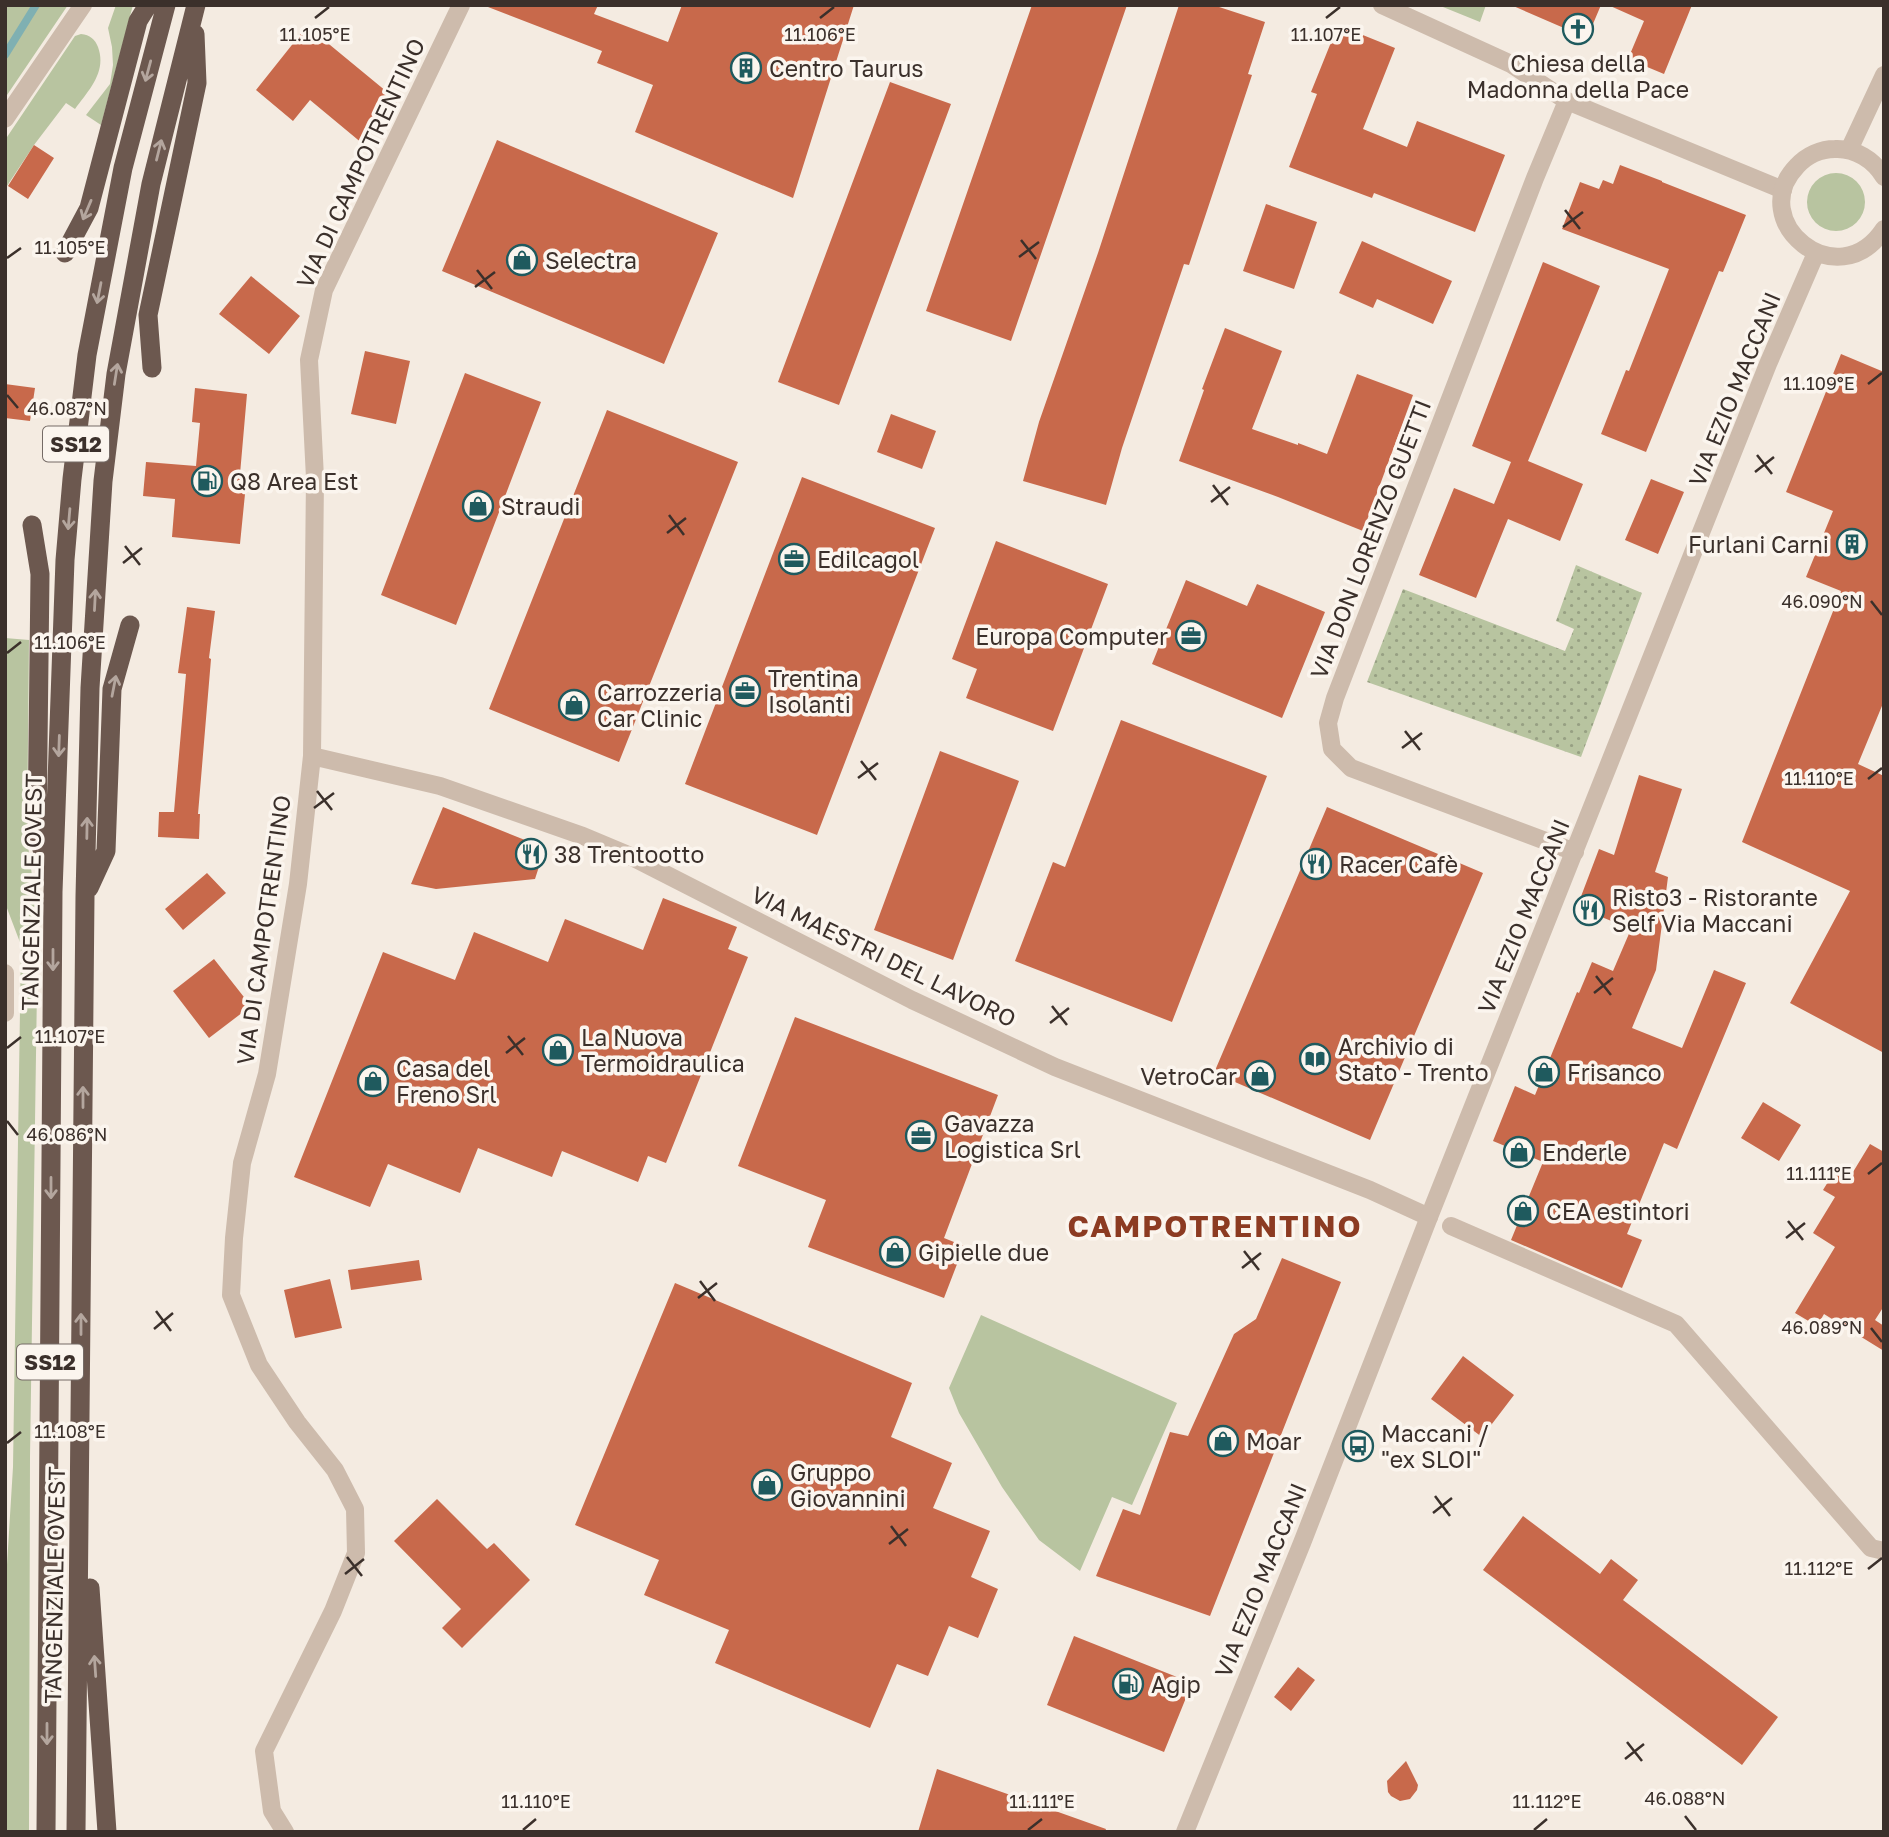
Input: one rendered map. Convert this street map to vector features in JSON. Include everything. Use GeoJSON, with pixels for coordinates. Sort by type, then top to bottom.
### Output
{"type":"FeatureCollection","features":[{"type":"Feature","properties":{"kind":"highway"},"geometry":{"type":"LineString","coordinates":[[65,253],[89,208],[138,21],[148,5]]}},
{"type":"Feature","properties":{"kind":"highway","name":"TANGENZIALE OVEST"},"geometry":{"type":"LineString","coordinates":[[46,1832],[54,892],[65,561],[87,355],[122,168],[166,5]]}},
{"type":"Feature","properties":{"kind":"highway"},"geometry":{"type":"LineString","coordinates":[[152,368],[148,315],[197,83],[195,7]]}},
{"type":"Feature","properties":{"kind":"highway","name":"TANGENZIALE OVEST"},"geometry":{"type":"LineString","coordinates":[[76,1832],[85,896],[90,688],[103,481],[116,374],[151,184],[195,7]]}},
{"type":"Feature","properties":{"kind":"highway"},"geometry":{"type":"LineString","coordinates":[[32,525],[40,574],[37,832],[54,892]]}},
{"type":"Feature","properties":{"kind":"highway"},"geometry":{"type":"LineString","coordinates":[[85,896],[106,851],[112,689],[130,625]]}},
{"type":"Feature","properties":{"kind":"highway"},"geometry":{"type":"LineString","coordinates":[[80,1442],[107,1832]]}},
{"type":"Feature","properties":{"kind":"street"},"geometry":{"type":"LineString","coordinates":[[5,119],[83,5]]}},
{"type":"Feature","properties":{"kind":"street","name":"VIA DI CAMPOTRENTINO"},"geometry":{"type":"LineString","coordinates":[[285,1832],[272,1811],[264,1751],[333,1611],[356,1553],[355,1509],[335,1470],[297,1422],[259,1364],[230,1295],[242,1163],[267,1074],[298,884],[312,756],[315,478],[309,360],[324,290],[461,5]]}},
{"type":"Feature","properties":{"kind":"street"},"geometry":{"type":"LineString","coordinates":[[1382,5],[1511,64],[1567,101],[1783,190]]}},
{"type":"Feature","properties":{"kind":"street"},"geometry":{"type":"LineString","coordinates":[[1849,150],[1884,75]]}},
{"type":"Feature","properties":{"kind":"street","name":"VIA DON LORENZO GUETTI"},"geometry":{"type":"LineString","coordinates":[[1567,101],[1450,398],[1335,698],[1328,723],[1332,749],[1351,768],[1575,852]]}},
{"type":"Feature","properties":{"kind":"street"},"geometry":{"type":"LineString","coordinates":[[1884,177],[1874,164],[1858,153],[1829,149],[1810,155],[1795,168],[1783,190],[1782,205],[1786,224],[1797,240],[1816,253],[1831,257],[1852,255],[1870,245],[1884,229]]}},
{"type":"Feature","properties":{"kind":"street","name":"VIA EZIO MACCANI"},"geometry":{"type":"LineString","coordinates":[[1185,1832],[1302,1544],[1768,364],[1816,253]]}},
{"type":"Feature","properties":{"kind":"street","name":"VIA MAESTRI DEL LAVORO"},"geometry":{"type":"LineString","coordinates":[[312,756],[440,786],[583,836],[626,854],[912,1000],[1055,1067],[1370,1190],[1429,1217]]}},
{"type":"Feature","properties":{"kind":"street"},"geometry":{"type":"LineString","coordinates":[[5,973],[5,1013]]}},
{"type":"Feature","properties":{"kind":"street"},"geometry":{"type":"LineString","coordinates":[[1451,1226],[1676,1324],[1871,1548],[1884,1551]]}},
{"type":"Feature","properties":{"kind":"green space"},"geometry":{"type":"Polygon","coordinates":[[[5,5],[68,5],[5,98],[5,5]]]}},
{"type":"Feature","properties":{"kind":"green space"},"geometry":{"type":"Polygon","coordinates":[[[116,5],[133,5],[101,125],[86,115],[110,84],[113,65],[108,28],[116,5]]]}},
{"type":"Feature","properties":{"kind":"green space"},"geometry":{"type":"Polygon","coordinates":[[[1438,5],[1486,5],[1480,22],[1438,5]]]}},
{"type":"Feature","properties":{"kind":"green space"},"geometry":{"type":"Polygon","coordinates":[[[81,34],[92,38],[98,47],[100,65],[95,80],[75,109],[66,103],[5,189],[5,140],[75,36],[81,34]]]}},
{"type":"Feature","properties":{"kind":"green space"},"geometry":{"type":"Polygon","coordinates":[[[1830,173],[1842,173],[1857,181],[1865,196],[1865,208],[1857,223],[1842,231],[1830,231],[1815,223],[1807,208],[1807,196],[1815,181],[1830,173]]]}},
{"type":"Feature","properties":{"kind":"green space"},"geometry":{"type":"Polygon","coordinates":[[[1576,565],[1642,593],[1581,757],[1367,682],[1403,589],[1565,651],[1574,629],[1556,621],[1576,565]]]}},
{"type":"Feature","properties":{"kind":"green space"},"geometry":{"type":"Polygon","coordinates":[[[5,638],[29,640],[27,838],[38,921],[30,1457],[29,1832],[5,1832],[5,1597],[13,1467],[21,945],[5,903],[5,638]]]}},
{"type":"Feature","properties":{"kind":"green space"},"geometry":{"type":"Polygon","coordinates":[[[981,1315],[1177,1403],[1132,1505],[1112,1497],[1080,1571],[1039,1540],[1002,1487],[959,1413],[949,1388],[981,1315]]]}},
{"type":"Feature","properties":{"kind":"building","name":"Centro Taurus"},"geometry":{"type":"Polygon","coordinates":[[[488,5],[598,5],[594,14],[668,42],[682,5],[854,5],[793,198],[635,132],[653,85],[597,63],[602,51],[488,5]]]}},
{"type":"Feature","properties":{"kind":"building"},"geometry":{"type":"Polygon","coordinates":[[[1032,5],[1127,5],[1011,341],[926,311],[1032,5]]]}},
{"type":"Feature","properties":{"kind":"building"},"geometry":{"type":"Polygon","coordinates":[[[1179,5],[1213,5],[1265,22],[1248,74],[1252,75],[1189,265],[1184,264],[1122,448],[1106,505],[1023,481],[1039,422],[1098,253],[1179,5]]]}},
{"type":"Feature","properties":{"kind":"building","name":"Chiesa della Madonna della Pace"},"geometry":{"type":"Polygon","coordinates":[[[1511,5],[1601,5],[1587,38],[1511,5]]]}},
{"type":"Feature","properties":{"kind":"building"},"geometry":{"type":"Polygon","coordinates":[[[1608,5],[1692,5],[1664,74],[1628,59],[1644,21],[1608,5]]]}},
{"type":"Feature","properties":{"kind":"building"},"geometry":{"type":"Polygon","coordinates":[[[1338,25],[1395,48],[1363,129],[1407,147],[1417,121],[1505,155],[1475,232],[1374,193],[1372,198],[1289,167],[1317,94],[1311,92],[1338,25]]]}},
{"type":"Feature","properties":{"kind":"building"},"geometry":{"type":"Polygon","coordinates":[[[307,26],[398,101],[363,144],[310,100],[293,121],[256,90],[307,26]]]}},
{"type":"Feature","properties":{"kind":"building"},"geometry":{"type":"Polygon","coordinates":[[[890,82],[951,104],[839,405],[778,382],[890,82]]]}},
{"type":"Feature","properties":{"kind":"building"},"geometry":{"type":"Polygon","coordinates":[[[497,140],[718,233],[664,364],[442,271],[497,140]]]}},
{"type":"Feature","properties":{"kind":"building"},"geometry":{"type":"Polygon","coordinates":[[[34,145],[54,158],[28,199],[8,186],[34,145]]]}},
{"type":"Feature","properties":{"kind":"building"},"geometry":{"type":"Polygon","coordinates":[[[1620,165],[1746,215],[1723,272],[1719,271],[1646,452],[1601,434],[1669,269],[1562,229],[1580,182],[1599,189],[1603,180],[1613,184],[1620,165]]]}},
{"type":"Feature","properties":{"kind":"building"},"geometry":{"type":"Polygon","coordinates":[[[1266,204],[1317,222],[1294,289],[1243,271],[1266,204]]]}},
{"type":"Feature","properties":{"kind":"building"},"geometry":{"type":"Polygon","coordinates":[[[1362,241],[1452,281],[1433,324],[1377,299],[1373,308],[1339,293],[1362,241]]]}},
{"type":"Feature","properties":{"kind":"building"},"geometry":{"type":"Polygon","coordinates":[[[1543,262],[1600,286],[1528,461],[1583,484],[1560,541],[1508,519],[1476,598],[1419,575],[1454,488],[1494,504],[1511,462],[1472,446],[1543,262]]]}},
{"type":"Feature","properties":{"kind":"building"},"geometry":{"type":"Polygon","coordinates":[[[251,276],[300,316],[269,354],[219,314],[251,276]]]}},
{"type":"Feature","properties":{"kind":"building"},"geometry":{"type":"Polygon","coordinates":[[[1225,328],[1282,351],[1252,429],[1327,454],[1357,374],[1413,395],[1363,531],[1179,461],[1225,328]]]}},
{"type":"Feature","properties":{"kind":"building"},"geometry":{"type":"Polygon","coordinates":[[[365,351],[410,361],[396,424],[351,414],[365,351]]]}},
{"type":"Feature","properties":{"kind":"building"},"geometry":{"type":"Polygon","coordinates":[[[1841,354],[1884,372],[1884,701],[1858,764],[1884,776],[1884,1053],[1790,1003],[1850,891],[1742,842],[1841,591],[1806,577],[1833,511],[1786,492],[1841,354]]]}},
{"type":"Feature","properties":{"kind":"building"},"geometry":{"type":"Polygon","coordinates":[[[465,373],[541,402],[456,625],[381,595],[465,373]]]}},
{"type":"Feature","properties":{"kind":"building"},"geometry":{"type":"Polygon","coordinates":[[[5,384],[35,388],[30,421],[5,418],[5,384]]]}},
{"type":"Feature","properties":{"kind":"building"},"geometry":{"type":"Polygon","coordinates":[[[195,388],[247,394],[240,474],[247,474],[240,544],[172,537],[175,499],[143,496],[146,462],[196,466],[200,423],[192,422],[195,388]]]}},
{"type":"Feature","properties":{"kind":"building"},"geometry":{"type":"Polygon","coordinates":[[[607,410],[738,462],[619,762],[489,709],[607,410]]]}},
{"type":"Feature","properties":{"kind":"building"},"geometry":{"type":"Polygon","coordinates":[[[891,414],[936,431],[922,469],[877,452],[891,414]]]}},
{"type":"Feature","properties":{"kind":"building"},"geometry":{"type":"Polygon","coordinates":[[[802,477],[935,528],[817,835],[685,784],[802,477]]]}},
{"type":"Feature","properties":{"kind":"building"},"geometry":{"type":"Polygon","coordinates":[[[1651,479],[1684,492],[1658,554],[1625,540],[1651,479]]]}},
{"type":"Feature","properties":{"kind":"building"},"geometry":{"type":"Polygon","coordinates":[[[996,541],[1108,584],[1053,731],[966,698],[977,669],[952,659],[996,541]]]}},
{"type":"Feature","properties":{"kind":"building"},"geometry":{"type":"Polygon","coordinates":[[[1186,580],[1247,606],[1257,584],[1325,612],[1282,718],[1152,664],[1186,580]]]}},
{"type":"Feature","properties":{"kind":"building"},"geometry":{"type":"Polygon","coordinates":[[[187,607],[215,611],[198,814],[199,839],[158,837],[159,812],[174,812],[186,674],[178,673],[187,607]]]}},
{"type":"Feature","properties":{"kind":"building"},"geometry":{"type":"Polygon","coordinates":[[[1121,720],[1267,776],[1172,1022],[1015,961],[1053,862],[1065,867],[1121,720]]]}},
{"type":"Feature","properties":{"kind":"building"},"geometry":{"type":"Polygon","coordinates":[[[940,751],[1019,781],[953,960],[874,930],[940,751]]]}},
{"type":"Feature","properties":{"kind":"building"},"geometry":{"type":"Polygon","coordinates":[[[1639,775],[1682,789],[1655,872],[1668,877],[1656,970],[1632,1028],[1682,1048],[1714,970],[1746,983],[1677,1149],[1664,1143],[1627,1234],[1642,1240],[1622,1288],[1511,1240],[1543,1162],[1493,1141],[1515,1086],[1535,1095],[1592,962],[1613,971],[1631,929],[1577,907],[1599,849],[1614,855],[1639,775]]]}},
{"type":"Feature","properties":{"kind":"building"},"geometry":{"type":"Polygon","coordinates":[[[443,807],[545,848],[535,879],[436,889],[411,884],[443,807]]]}},
{"type":"Feature","properties":{"kind":"building"},"geometry":{"type":"Polygon","coordinates":[[[1327,807],[1483,873],[1370,1140],[1214,1073],[1327,807]]]}},
{"type":"Feature","properties":{"kind":"building"},"geometry":{"type":"Polygon","coordinates":[[[207,873],[226,893],[183,930],[165,909],[207,873]]]}},
{"type":"Feature","properties":{"kind":"building"},"geometry":{"type":"Polygon","coordinates":[[[663,898],[737,927],[728,949],[748,957],[666,1163],[648,1156],[638,1182],[562,1151],[552,1177],[478,1148],[460,1193],[388,1164],[370,1207],[294,1177],[383,952],[455,980],[474,932],[548,962],[565,919],[643,950],[663,898]]]}},
{"type":"Feature","properties":{"kind":"building"},"geometry":{"type":"Polygon","coordinates":[[[214,959],[251,1006],[209,1038],[173,991],[214,959]]]}},
{"type":"Feature","properties":{"kind":"building"},"geometry":{"type":"Polygon","coordinates":[[[795,1017],[998,1095],[944,1238],[964,1246],[944,1298],[808,1247],[826,1200],[738,1166],[795,1017]]]}},
{"type":"Feature","properties":{"kind":"building"},"geometry":{"type":"Polygon","coordinates":[[[1763,1102],[1801,1125],[1779,1161],[1741,1138],[1763,1102]]]}},
{"type":"Feature","properties":{"kind":"building"},"geometry":{"type":"Polygon","coordinates":[[[1870,1144],[1884,1152],[1884,1306],[1875,1320],[1884,1326],[1884,1351],[1824,1314],[1817,1326],[1795,1313],[1835,1247],[1813,1233],[1835,1197],[1823,1190],[1836,1169],[1850,1177],[1870,1144]]]}},
{"type":"Feature","properties":{"kind":"building","name":"Moar"},"geometry":{"type":"Polygon","coordinates":[[[1282,1258],[1341,1282],[1210,1616],[1096,1576],[1123,1509],[1140,1515],[1170,1432],[1188,1436],[1234,1334],[1256,1319],[1282,1258]]]}},
{"type":"Feature","properties":{"kind":"building"},"geometry":{"type":"Polygon","coordinates":[[[419,1260],[422,1280],[351,1290],[348,1270],[419,1260]]]}},
{"type":"Feature","properties":{"kind":"building"},"geometry":{"type":"Polygon","coordinates":[[[330,1279],[342,1328],[295,1338],[284,1290],[330,1279]]]}},
{"type":"Feature","properties":{"kind":"building","name":"Gruppo Giovannini"},"geometry":{"type":"Polygon","coordinates":[[[675,1283],[912,1383],[891,1437],[952,1463],[933,1508],[990,1531],[971,1577],[998,1589],[978,1638],[949,1626],[928,1676],[897,1664],[870,1728],[715,1663],[729,1630],[644,1595],[659,1560],[575,1525],[675,1283]]]}},
{"type":"Feature","properties":{"kind":"building"},"geometry":{"type":"Polygon","coordinates":[[[1463,1356],[1514,1395],[1482,1437],[1431,1399],[1463,1356]]]}},
{"type":"Feature","properties":{"kind":"building"},"geometry":{"type":"Polygon","coordinates":[[[437,1499],[487,1549],[494,1543],[530,1580],[462,1648],[442,1628],[461,1609],[394,1541],[437,1499]]]}},
{"type":"Feature","properties":{"kind":"building"},"geometry":{"type":"Polygon","coordinates":[[[1523,1516],[1600,1574],[1611,1559],[1638,1580],[1623,1600],[1778,1717],[1742,1765],[1483,1570],[1523,1516]]]}},
{"type":"Feature","properties":{"kind":"building"},"geometry":{"type":"Polygon","coordinates":[[[1074,1636],[1192,1683],[1164,1752],[1047,1705],[1074,1636]]]}},
{"type":"Feature","properties":{"kind":"building"},"geometry":{"type":"Polygon","coordinates":[[[1298,1667],[1315,1680],[1291,1711],[1274,1697],[1298,1667]]]}},
{"type":"Feature","properties":{"kind":"building"},"geometry":{"type":"Polygon","coordinates":[[[1406,1761],[1418,1785],[1410,1799],[1400,1801],[1388,1792],[1387,1781],[1406,1761]]]}},
{"type":"Feature","properties":{"kind":"building"},"geometry":{"type":"Polygon","coordinates":[[[937,1769],[1106,1829],[1105,1832],[918,1832],[937,1769]]]}},
{"type":"Feature","properties":{"kind":"waterway"},"geometry":{"type":"LineString","coordinates":[[5,55],[36,5]]}},
{"type":"Feature","properties":{"kind":"place","name":"Chiesa della Madonna della Pace"},"geometry":{"type":"Point","coordinates":[1578,29]}},
{"type":"Feature","properties":{"kind":"place","name":"Centro Taurus"},"geometry":{"type":"Point","coordinates":[746,68]}},
{"type":"Feature","properties":{"kind":"place","name":"Selectra"},"geometry":{"type":"Point","coordinates":[522,260]}},
{"type":"Feature","properties":{"kind":"place","name":"Q8 Area Est"},"geometry":{"type":"Point","coordinates":[207,481]}},
{"type":"Feature","properties":{"kind":"place","name":"Straudi"},"geometry":{"type":"Point","coordinates":[478,506]}},
{"type":"Feature","properties":{"kind":"place","name":"Furlani Carni"},"geometry":{"type":"Point","coordinates":[1852,544]}},
{"type":"Feature","properties":{"kind":"place","name":"Edilcagol"},"geometry":{"type":"Point","coordinates":[794,559]}},
{"type":"Feature","properties":{"kind":"place","name":"Europa Computer"},"geometry":{"type":"Point","coordinates":[1191,636]}},
{"type":"Feature","properties":{"kind":"place","name":"Trentina Isolanti"},"geometry":{"type":"Point","coordinates":[745,691]}},
{"type":"Feature","properties":{"kind":"place","name":"Carrozzeria Car Clinic"},"geometry":{"type":"Point","coordinates":[574,705]}},
{"type":"Feature","properties":{"kind":"place","name":"38 Trentootto"},"geometry":{"type":"Point","coordinates":[531,854]}},
{"type":"Feature","properties":{"kind":"place","name":"Racer Cafè"},"geometry":{"type":"Point","coordinates":[1316,864]}},
{"type":"Feature","properties":{"kind":"place","name":"Risto3 - Ristorante Self Via Maccani"},"geometry":{"type":"Point","coordinates":[1589,910]}},
{"type":"Feature","properties":{"kind":"place","name":"La Nuova Termoidraulica"},"geometry":{"type":"Point","coordinates":[558,1050]}},
{"type":"Feature","properties":{"kind":"place","name":"Archivio di Stato - Trento"},"geometry":{"type":"Point","coordinates":[1315,1059]}},
{"type":"Feature","properties":{"kind":"place","name":"Frisanco"},"geometry":{"type":"Point","coordinates":[1544,1072]}},
{"type":"Feature","properties":{"kind":"place","name":"VetroCar"},"geometry":{"type":"Point","coordinates":[1260,1076]}},
{"type":"Feature","properties":{"kind":"place","name":"Casa del Freno Srl"},"geometry":{"type":"Point","coordinates":[373,1081]}},
{"type":"Feature","properties":{"kind":"place","name":"Gavazza Logistica Srl"},"geometry":{"type":"Point","coordinates":[921,1136]}},
{"type":"Feature","properties":{"kind":"place","name":"Enderle"},"geometry":{"type":"Point","coordinates":[1519,1152]}},
{"type":"Feature","properties":{"kind":"place","name":"CEA estintori"},"geometry":{"type":"Point","coordinates":[1523,1211]}},
{"type":"Feature","properties":{"kind":"place","name":"Gipielle due"},"geometry":{"type":"Point","coordinates":[895,1252]}},
{"type":"Feature","properties":{"kind":"place","name":"Moar"},"geometry":{"type":"Point","coordinates":[1223,1441]}},
{"type":"Feature","properties":{"kind":"place","name":"Maccani / \"ex SLOI\""},"geometry":{"type":"Point","coordinates":[1358,1446]}},
{"type":"Feature","properties":{"kind":"place","name":"Gruppo Giovannini"},"geometry":{"type":"Point","coordinates":[767,1485]}},
{"type":"Feature","properties":{"kind":"place","name":"Agip"},"geometry":{"type":"Point","coordinates":[1128,1684]}},
{"type":"Feature","properties":{"kind":"district","name":"CAMPOTRENTINO"},"geometry":{"type":"Point","coordinates":[1215,1226]}}]}
